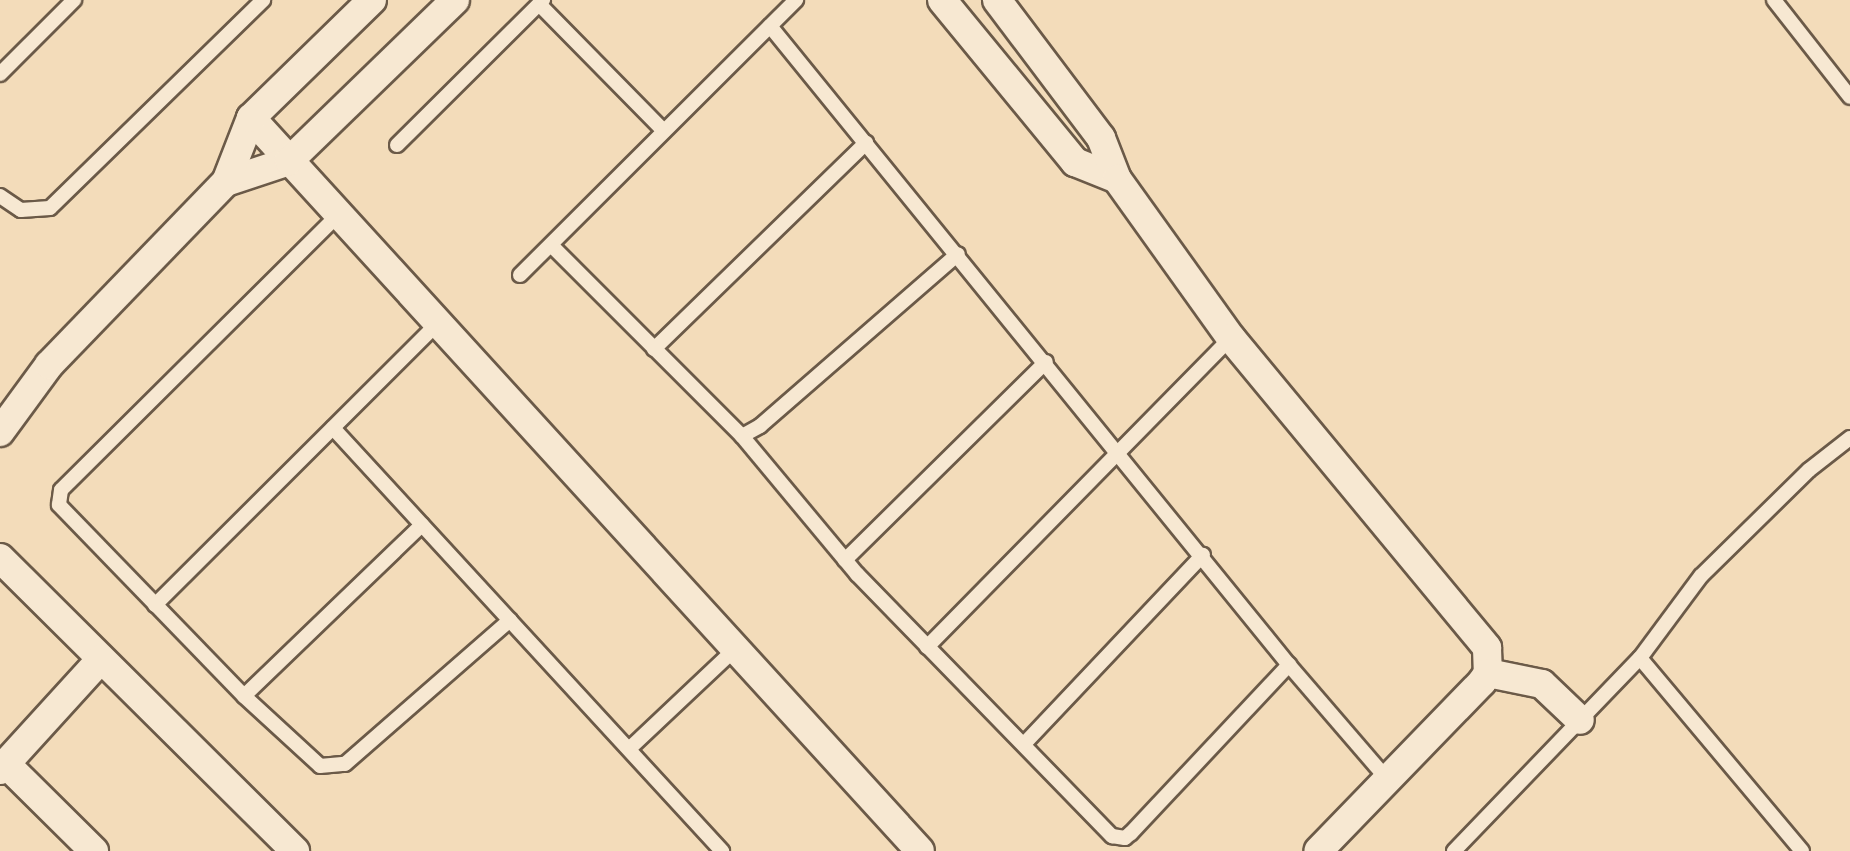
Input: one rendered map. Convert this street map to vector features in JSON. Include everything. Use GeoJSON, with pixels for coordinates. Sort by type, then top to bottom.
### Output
{"type":"FeatureCollection","features":[{"type":"Feature","properties":{"kind":"street"},"geometry":{"type":"LineString","coordinates":[[0,432],[49,365],[226,182],[251,118],[372,0]]}},
{"type":"Feature","properties":{"kind":"street"},"geometry":{"type":"LineString","coordinates":[[226,182],[289,161],[455,0]]}},
{"type":"Feature","properties":{"kind":"street"},"geometry":{"type":"LineString","coordinates":[[942,0],[1075,162],[1117,179]]}},
{"type":"Feature","properties":{"kind":"street"},"geometry":{"type":"LineString","coordinates":[[997,0],[1101,138],[1117,179],[1231,338],[1487,648],[1488,673],[1318,851]]}},
{"type":"Feature","properties":{"kind":"street"},"geometry":{"type":"LineString","coordinates":[[251,118],[733,650],[920,851]]}},
{"type":"Feature","properties":{"kind":"street"},"geometry":{"type":"LineString","coordinates":[[0,558],[295,851]]}},
{"type":"Feature","properties":{"kind":"street"},"geometry":{"type":"LineString","coordinates":[[93,851],[3,767],[100,659]]}},
{"type":"Feature","properties":{"kind":"street"},"geometry":{"type":"LineString","coordinates":[[1488,673],[1542,684],[1580,720]]}},
{"type":"Feature","properties":{"kind":"lane"},"geometry":{"type":"LineString","coordinates":[[0,74],[74,0]]}},
{"type":"Feature","properties":{"kind":"lane"},"geometry":{"type":"LineString","coordinates":[[0,196],[21,210],[50,208],[263,0]]}},
{"type":"Feature","properties":{"kind":"lane"},"geometry":{"type":"LineString","coordinates":[[520,275],[796,0]]}},
{"type":"Feature","properties":{"kind":"lane"},"geometry":{"type":"LineString","coordinates":[[1774,0],[1850,97]]}},
{"type":"Feature","properties":{"kind":"lane"},"geometry":{"type":"LineString","coordinates":[[397,145],[541,2],[664,131]]}},
{"type":"Feature","properties":{"kind":"lane"},"geometry":{"type":"LineString","coordinates":[[770,26],[1120,451],[1289,665],[1387,779]]}},
{"type":"Feature","properties":{"kind":"lane"},"geometry":{"type":"LineString","coordinates":[[654,349],[866,143]]}},
{"type":"Feature","properties":{"kind":"lane"},"geometry":{"type":"LineString","coordinates":[[338,215],[61,490],[59,505],[244,696],[320,766],[345,764],[510,620]]}},
{"type":"Feature","properties":{"kind":"lane"},"geometry":{"type":"LineString","coordinates":[[551,245],[742,436],[845,560],[927,647],[1025,743],[1112,836],[1125,838],[1289,665]]}},
{"type":"Feature","properties":{"kind":"lane"},"geometry":{"type":"LineString","coordinates":[[742,436],[760,426],[958,254]]}},
{"type":"Feature","properties":{"kind":"lane"},"geometry":{"type":"LineString","coordinates":[[155,605],[437,324]]}},
{"type":"Feature","properties":{"kind":"lane"},"geometry":{"type":"LineString","coordinates":[[927,647],[1231,338]]}},
{"type":"Feature","properties":{"kind":"lane"},"geometry":{"type":"LineString","coordinates":[[845,560],[1046,362]]}},
{"type":"Feature","properties":{"kind":"lane"},"geometry":{"type":"LineString","coordinates":[[333,428],[722,851]]}},
{"type":"Feature","properties":{"kind":"lane"},"geometry":{"type":"LineString","coordinates":[[1454,851],[1640,658],[1701,576],[1809,470],[1850,438]]}},
{"type":"Feature","properties":{"kind":"lane"},"geometry":{"type":"LineString","coordinates":[[244,696],[422,525]]}},
{"type":"Feature","properties":{"kind":"lane"},"geometry":{"type":"LineString","coordinates":[[1025,743],[1203,555]]}},
{"type":"Feature","properties":{"kind":"lane"},"geometry":{"type":"LineString","coordinates":[[629,749],[733,650]]}},
{"type":"Feature","properties":{"kind":"lane"},"geometry":{"type":"LineString","coordinates":[[1640,658],[1802,851]]}}]}
